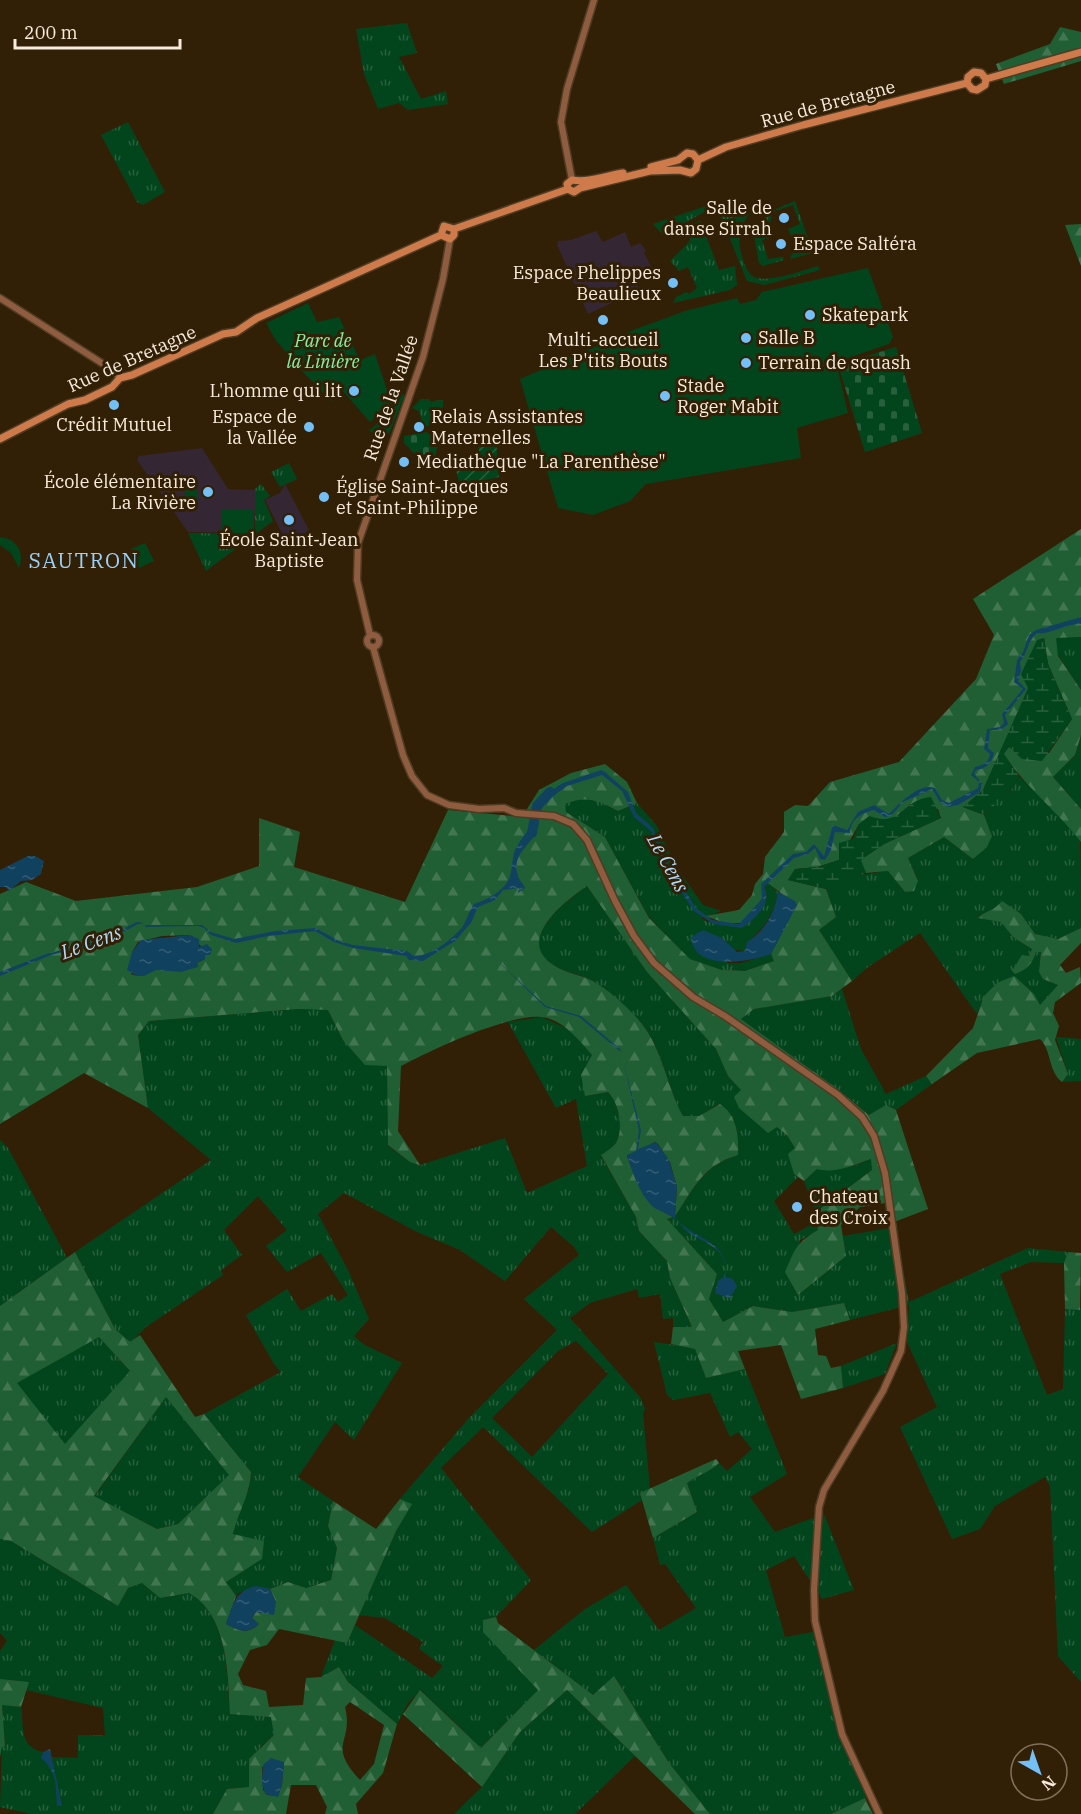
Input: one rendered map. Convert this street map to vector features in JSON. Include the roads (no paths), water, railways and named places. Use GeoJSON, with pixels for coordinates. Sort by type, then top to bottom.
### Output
{"type":"FeatureCollection","features":[{"type":"Feature","properties":{"kind":"main road"},"geometry":{"type":"LineString","coordinates":[[986,79],[1081,52]]}},
{"type":"Feature","properties":{"kind":"main road"},"geometry":{"type":"LineString","coordinates":[[974,72],[981,73],[986,79],[985,85],[977,90],[972,89],[967,83],[968,77],[974,72]]}},
{"type":"Feature","properties":{"kind":"main road","name":"Rue de Bretagne"},"geometry":{"type":"LineString","coordinates":[[698,160],[726,147],[967,83]]}},
{"type":"Feature","properties":{"kind":"main road"},"geometry":{"type":"LineString","coordinates":[[568,189],[567,184],[660,167],[678,160],[687,153],[693,154],[698,160],[698,166],[693,172],[685,173],[660,167]]}},
{"type":"Feature","properties":{"kind":"main road"},"geometry":{"type":"LineString","coordinates":[[678,160],[680,170]]}},
{"type":"Feature","properties":{"kind":"main road"},"geometry":{"type":"LineString","coordinates":[[441,235],[450,239],[454,235],[453,228],[568,189],[574,192],[577,183]]}},
{"type":"Feature","properties":{"kind":"main road","name":"Rue de Bretagne"},"geometry":{"type":"LineString","coordinates":[[0,439],[68,404],[85,400],[112,387],[120,378],[223,334],[236,332],[257,318],[441,235],[444,226],[453,228]]}},
{"type":"Feature","properties":{"kind":"street"},"geometry":{"type":"LineString","coordinates":[[577,183],[561,122],[567,89],[594,0]]}},
{"type":"Feature","properties":{"kind":"street","name":"Rue de la Vallée"},"geometry":{"type":"LineString","coordinates":[[450,239],[443,279],[423,357],[358,543],[357,580],[370,635],[366,642],[373,647],[412,777],[431,798],[450,805],[486,809],[497,807],[568,821],[582,832],[634,936],[669,978],[693,997],[726,1016],[838,1095],[862,1117],[878,1143],[885,1173],[902,1293],[904,1327],[901,1350],[883,1391],[824,1490],[819,1507],[814,1590],[821,1649],[842,1734],[879,1814]]}},
{"type":"Feature","properties":{"kind":"street"},"geometry":{"type":"LineString","coordinates":[[0,298],[111,369],[120,378]]}},
{"type":"Feature","properties":{"kind":"water","name":"Le Cens"},"geometry":{"type":"Polygon","coordinates":[[[1081,617],[1081,624],[1037,633],[1031,640],[1020,662],[1021,671],[1018,681],[1026,689],[1005,715],[1008,724],[1001,730],[990,730],[988,748],[994,753],[993,757],[988,765],[976,770],[974,774],[982,783],[980,792],[958,805],[948,807],[940,802],[932,789],[903,802],[891,816],[885,817],[874,810],[861,815],[852,824],[850,833],[835,832],[831,850],[825,860],[820,859],[815,848],[808,854],[794,858],[764,887],[766,899],[764,905],[757,915],[742,928],[713,924],[694,911],[664,865],[651,831],[634,817],[622,791],[602,775],[567,786],[545,802],[541,800],[560,784],[601,770],[605,772],[628,792],[636,813],[653,828],[665,859],[696,908],[712,920],[739,924],[762,899],[761,884],[793,854],[806,852],[814,844],[824,856],[833,825],[847,830],[858,812],[874,805],[889,814],[910,795],[922,788],[935,788],[942,800],[949,803],[978,788],[979,782],[971,775],[975,767],[988,760],[990,754],[984,749],[987,729],[1000,727],[1004,723],[1002,714],[1023,689],[1014,682],[1017,660],[1023,652],[1029,635],[1036,630],[1081,617]]]}},
{"type":"Feature","properties":{"kind":"water"},"geometry":{"type":"Polygon","coordinates":[[[534,820],[538,824],[536,831],[520,854],[516,867],[525,888],[518,893],[519,888],[503,890],[495,900],[478,907],[471,923],[455,941],[423,961],[409,960],[406,956],[353,948],[334,942],[315,931],[268,936],[236,943],[211,935],[198,926],[145,927],[146,925],[202,925],[211,932],[234,939],[275,931],[316,928],[339,941],[353,945],[407,951],[414,956],[420,956],[447,941],[463,926],[474,904],[492,896],[502,888],[509,877],[518,844],[534,820]]]}},
{"type":"Feature","properties":{"kind":"water"},"geometry":{"type":"Polygon","coordinates":[[[28,856],[35,856],[44,861],[41,874],[32,880],[21,881],[9,891],[6,887],[0,887],[0,870],[28,856]]]}},
{"type":"Feature","properties":{"kind":"water"},"geometry":{"type":"Polygon","coordinates":[[[778,892],[795,901],[797,905],[771,954],[750,960],[724,962],[702,956],[694,948],[691,937],[703,930],[722,938],[737,952],[745,951],[747,942],[768,920],[778,892]]]}},
{"type":"Feature","properties":{"kind":"water"},"geometry":{"type":"Polygon","coordinates":[[[137,922],[144,923],[108,940],[51,955],[0,976],[0,972],[46,954],[101,940],[137,922]]]}},
{"type":"Feature","properties":{"kind":"water"},"geometry":{"type":"Polygon","coordinates":[[[190,935],[199,939],[199,947],[207,944],[212,949],[210,955],[205,955],[205,959],[197,963],[198,967],[181,972],[156,970],[144,976],[137,976],[127,970],[132,952],[141,940],[190,935]]]}},
{"type":"Feature","properties":{"kind":"water"},"geometry":{"type":"Polygon","coordinates":[[[489,953],[546,1006],[581,1016],[621,1052],[579,1017],[545,1007],[489,953]]]}},
{"type":"Feature","properties":{"kind":"water"},"geometry":{"type":"Polygon","coordinates":[[[623,1060],[641,1130],[638,1149],[656,1142],[669,1160],[677,1187],[675,1218],[683,1226],[717,1248],[724,1260],[716,1249],[688,1232],[673,1218],[653,1207],[639,1188],[627,1155],[636,1151],[639,1130],[623,1060]]]}},
{"type":"Feature","properties":{"kind":"water"},"geometry":{"type":"Polygon","coordinates":[[[725,1268],[725,1277],[733,1279],[737,1286],[730,1298],[715,1293],[718,1281],[724,1277],[725,1268]]]}},
{"type":"Feature","properties":{"kind":"water"},"geometry":{"type":"Polygon","coordinates":[[[256,1586],[270,1589],[276,1602],[274,1615],[256,1612],[252,1618],[259,1624],[247,1631],[226,1624],[239,1595],[256,1586]]]}},
{"type":"Feature","properties":{"kind":"water"},"geometry":{"type":"Polygon","coordinates":[[[50,1749],[62,1806],[57,1806],[53,1774],[41,1758],[43,1752],[50,1749]]]}},
{"type":"Feature","properties":{"kind":"water"},"geometry":{"type":"Polygon","coordinates":[[[271,1758],[284,1762],[282,1785],[278,1797],[265,1794],[262,1783],[263,1765],[271,1758]]]}},
{"type":"Feature","properties":{"kind":"waterway","name":"Le Cens"},"geometry":{"type":"LineString","coordinates":[[532,833],[537,806],[550,792]]}},
{"type":"Feature","properties":{"kind":"place","name":"Salle de danse Sirrah"},"geometry":{"type":"Point","coordinates":[784,218]}},
{"type":"Feature","properties":{"kind":"place","name":"Espace Saltéra"},"geometry":{"type":"Point","coordinates":[781,244]}},
{"type":"Feature","properties":{"kind":"place","name":"Espace Phelippes Beaulieux"},"geometry":{"type":"Point","coordinates":[673,283]}},
{"type":"Feature","properties":{"kind":"place","name":"Skatepark"},"geometry":{"type":"Point","coordinates":[810,315]}},
{"type":"Feature","properties":{"kind":"place","name":"Multi-accueil Les P'tits Bouts"},"geometry":{"type":"Point","coordinates":[603,320]}},
{"type":"Feature","properties":{"kind":"place","name":"Salle B"},"geometry":{"type":"Point","coordinates":[746,338]}},
{"type":"Feature","properties":{"kind":"place","name":"Terrain de squash"},"geometry":{"type":"Point","coordinates":[746,363]}},
{"type":"Feature","properties":{"kind":"place","name":"L'homme qui lit"},"geometry":{"type":"Point","coordinates":[354,391]}},
{"type":"Feature","properties":{"kind":"place","name":"Stade Roger Mabit"},"geometry":{"type":"Point","coordinates":[665,396]}},
{"type":"Feature","properties":{"kind":"place","name":"Crédit Mutuel"},"geometry":{"type":"Point","coordinates":[114,405]}},
{"type":"Feature","properties":{"kind":"place","name":"Espace de la Vallée"},"geometry":{"type":"Point","coordinates":[309,427]}},
{"type":"Feature","properties":{"kind":"place","name":"Relais Assistantes Maternelles"},"geometry":{"type":"Point","coordinates":[419,427]}},
{"type":"Feature","properties":{"kind":"place","name":"Mediathèque \"La Parenthèse\""},"geometry":{"type":"Point","coordinates":[404,462]}},
{"type":"Feature","properties":{"kind":"place","name":"École élémentaire La Rivière"},"geometry":{"type":"Point","coordinates":[208,492]}},
{"type":"Feature","properties":{"kind":"place","name":"Église Saint-Jacques et Saint-Philippe"},"geometry":{"type":"Point","coordinates":[324,497]}},
{"type":"Feature","properties":{"kind":"place","name":"École Saint-Jean Baptiste"},"geometry":{"type":"Point","coordinates":[289,520]}},
{"type":"Feature","properties":{"kind":"place","name":"Chateau des Croix"},"geometry":{"type":"Point","coordinates":[797,1207]}},
{"type":"Feature","properties":{"kind":"district","name":"SAUTRON"},"geometry":{"type":"Point","coordinates":[84,561]}},
{"type":"Feature","properties":{"kind":"park label","name":"Parc de la Linière"},"geometry":{"type":"Point","coordinates":[323,351]}}]}
